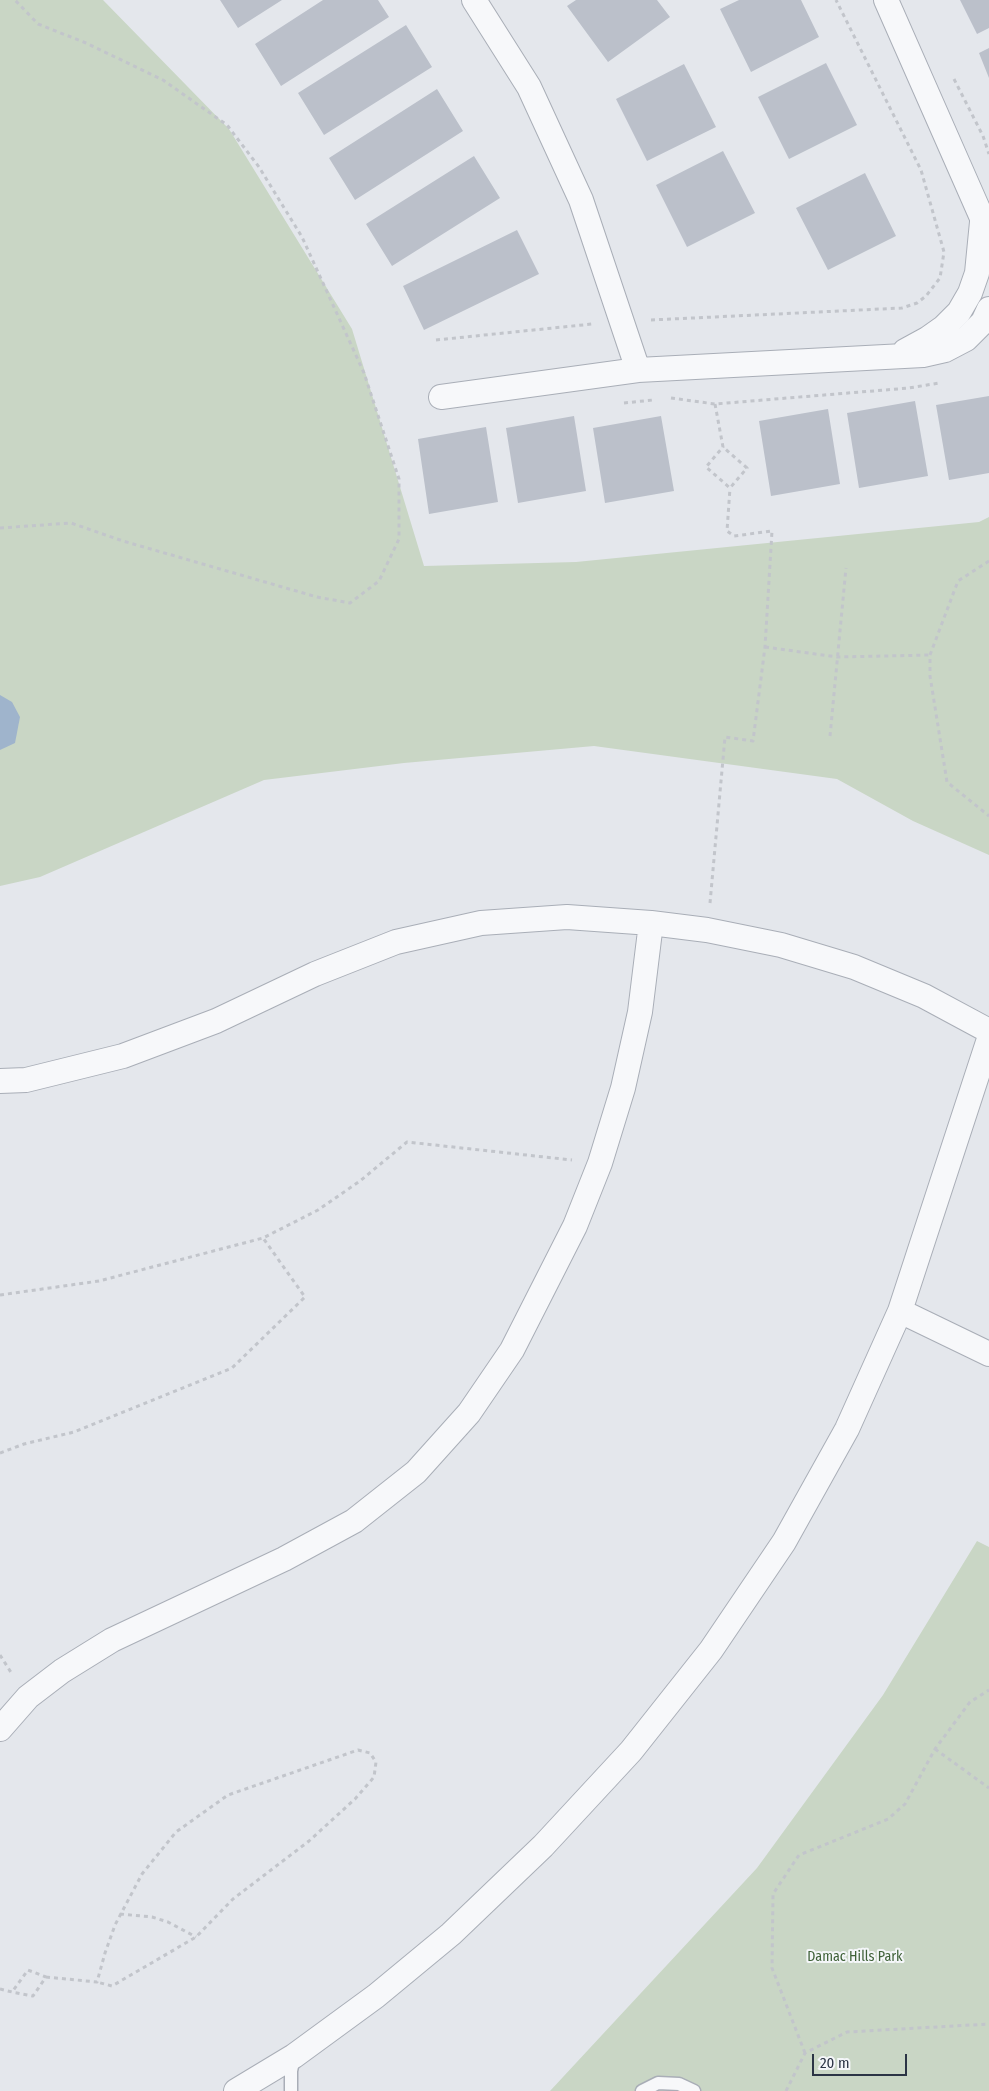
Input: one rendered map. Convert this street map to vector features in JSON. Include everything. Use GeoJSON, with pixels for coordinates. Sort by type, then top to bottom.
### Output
{"type":"FeatureCollection","features":[{"type":"Feature","properties":{"kind":"street"},"geometry":{"type":"LineString","coordinates":[[474,0],[529,87],[581,200],[638,370]]}},
{"type":"Feature","properties":{"kind":"street"},"geometry":{"type":"LineString","coordinates":[[886,0],[986,229],[977,273],[970,294],[959,312],[944,327],[927,339],[897,355]]}},
{"type":"Feature","properties":{"kind":"street"},"geometry":{"type":"LineString","coordinates":[[441,397],[638,370],[923,354],[946,350],[966,338],[983,322],[989,309]]}},
{"type":"Feature","properties":{"kind":"street"},"geometry":{"type":"LineString","coordinates":[[0,1081],[26,1080],[123,1056],[216,1021],[315,974],[396,942],[481,923],[567,918],[650,923],[707,930],[782,946],[854,967],[924,996],[989,1031]]}},
{"type":"Feature","properties":{"kind":"street"},"geometry":{"type":"LineString","coordinates":[[0,1729],[28,1697],[62,1671],[112,1640],[284,1559],[354,1521],[416,1472],[469,1413],[512,1350],[575,1226],[600,1162],[623,1088],[640,1012],[650,923]]}},
{"type":"Feature","properties":{"kind":"street"},"geometry":{"type":"LineString","coordinates":[[236,2091],[294,2056],[376,1996],[451,1934],[542,1846],[631,1751],[711,1650],[784,1542],[847,1429],[900,1311],[989,1039]]}},
{"type":"Feature","properties":{"kind":"street"},"geometry":{"type":"LineString","coordinates":[[900,1311],[989,1354]]}},
{"type":"Feature","properties":{"kind":"lane"},"geometry":{"type":"LineString","coordinates":[[291,2091],[290,2071],[294,2056]]}},
{"type":"Feature","properties":{"kind":"lane"},"geometry":{"type":"LineString","coordinates":[[642,2091],[658,2083],[679,2084],[694,2091]]}},
{"type":"Feature","properties":{"kind":"path"},"geometry":{"type":"LineString","coordinates":[[0,528],[71,523],[122,541],[280,587],[317,597],[350,603],[378,581],[399,539],[399,479],[364,373],[302,237],[259,167],[228,125],[163,80],[86,43],[38,24],[15,0]]}},
{"type":"Feature","properties":{"kind":"path"},"geometry":{"type":"LineString","coordinates":[[436,340],[622,321],[902,308],[917,303],[934,288],[940,278],[944,252],[921,170],[836,0]]}},
{"type":"Feature","properties":{"kind":"path"},"geometry":{"type":"LineString","coordinates":[[669,398],[715,404],[909,388],[932,385],[947,380]]}},
{"type":"Feature","properties":{"kind":"path"},"geometry":{"type":"LineString","coordinates":[[620,403],[660,399]]}},
{"type":"Feature","properties":{"kind":"path"},"geometry":{"type":"LineString","coordinates":[[707,930],[725,737],[753,741],[765,648],[772,531],[734,536],[728,531],[730,488],[747,468],[723,447],[715,404]]}},
{"type":"Feature","properties":{"kind":"path"},"geometry":{"type":"LineString","coordinates":[[723,447],[706,467],[730,488]]}},
{"type":"Feature","properties":{"kind":"path"},"geometry":{"type":"LineString","coordinates":[[989,561],[958,581],[930,655],[930,676],[947,782],[989,816]]}},
{"type":"Feature","properties":{"kind":"path"},"geometry":{"type":"LineString","coordinates":[[830,736],[846,568]]}},
{"type":"Feature","properties":{"kind":"path"},"geometry":{"type":"LineString","coordinates":[[765,648],[837,657],[930,655]]}},
{"type":"Feature","properties":{"kind":"path"},"geometry":{"type":"LineString","coordinates":[[0,1295],[99,1281],[263,1238],[318,1210],[360,1181],[407,1142],[600,1162]]}},
{"type":"Feature","properties":{"kind":"path"},"geometry":{"type":"LineString","coordinates":[[0,1453],[24,1444],[74,1432],[232,1368],[305,1297],[263,1238]]}},
{"type":"Feature","properties":{"kind":"path"},"geometry":{"type":"LineString","coordinates":[[805,2053],[772,1968],[773,1894],[799,1854],[888,1819],[905,1804],[935,1749],[970,1702],[989,1690]]}},
{"type":"Feature","properties":{"kind":"path"},"geometry":{"type":"LineString","coordinates":[[935,1749],[989,1788]]}},
{"type":"Feature","properties":{"kind":"path"},"geometry":{"type":"LineString","coordinates":[[12,1992],[28,1970],[46,1977],[97,1982],[112,1986],[196,1936],[233,1899],[309,1841],[355,1799],[374,1776],[376,1770],[376,1762],[370,1753],[358,1750],[228,1795],[176,1832],[142,1874],[120,1914],[105,1953],[97,1982]]}},
{"type":"Feature","properties":{"kind":"path"},"geometry":{"type":"LineString","coordinates":[[120,1914],[152,1917],[168,1922],[196,1936]]}},
{"type":"Feature","properties":{"kind":"path"},"geometry":{"type":"LineString","coordinates":[[0,1989],[33,1996],[46,1977]]}},
{"type":"Feature","properties":{"kind":"path"},"geometry":{"type":"LineString","coordinates":[[786,2091],[805,2053],[847,2032],[989,2024]]}},
{"type":"Feature","properties":{"kind":"green space"},"geometry":{"type":"Polygon","coordinates":[[[0,0],[103,0],[229,129],[352,329],[424,566],[576,562],[979,522],[989,517],[989,855],[913,821],[837,779],[594,746],[404,763],[264,780],[40,877],[0,886],[0,0]]]}},
{"type":"Feature","properties":{"kind":"green space","name":"Damac Hills Park"},"geometry":{"type":"Polygon","coordinates":[[[977,1541],[989,1547],[989,2091],[550,2091],[757,1868],[883,1695],[977,1541]]]}},
{"type":"Feature","properties":{"kind":"water"},"geometry":{"type":"Polygon","coordinates":[[[0,695],[12,702],[20,717],[15,743],[0,750],[0,695]]]}},
{"type":"Feature","properties":{"kind":"building"},"geometry":{"type":"Polygon","coordinates":[[[220,0],[282,0],[238,28],[220,0]]]}},
{"type":"Feature","properties":{"kind":"building"},"geometry":{"type":"Polygon","coordinates":[[[323,0],[378,0],[389,17],[281,86],[255,44],[323,0]]]}},
{"type":"Feature","properties":{"kind":"building"},"geometry":{"type":"Polygon","coordinates":[[[576,0],[657,0],[670,17],[608,62],[567,6],[576,0]]]}},
{"type":"Feature","properties":{"kind":"building"},"geometry":{"type":"Polygon","coordinates":[[[739,0],[801,0],[819,37],[751,72],[720,9],[739,0]]]}},
{"type":"Feature","properties":{"kind":"building"},"geometry":{"type":"Polygon","coordinates":[[[960,0],[989,0],[989,28],[977,34],[960,0]]]}},
{"type":"Feature","properties":{"kind":"building"},"geometry":{"type":"Polygon","coordinates":[[[406,25],[432,67],[324,135],[298,93],[406,25]]]}},
{"type":"Feature","properties":{"kind":"building"},"geometry":{"type":"Polygon","coordinates":[[[989,48],[989,78],[979,53],[989,48]]]}},
{"type":"Feature","properties":{"kind":"building"},"geometry":{"type":"Polygon","coordinates":[[[826,63],[857,125],[789,159],[758,97],[826,63]]]}},
{"type":"Feature","properties":{"kind":"building"},"geometry":{"type":"Polygon","coordinates":[[[684,64],[716,127],[647,161],[616,99],[684,64]]]}},
{"type":"Feature","properties":{"kind":"building"},"geometry":{"type":"Polygon","coordinates":[[[437,89],[463,131],[355,200],[329,158],[437,89]]]}},
{"type":"Feature","properties":{"kind":"building"},"geometry":{"type":"Polygon","coordinates":[[[723,151],[755,213],[687,247],[656,185],[723,151]]]}},
{"type":"Feature","properties":{"kind":"building"},"geometry":{"type":"Polygon","coordinates":[[[474,156],[500,198],[392,266],[366,224],[474,156]]]}},
{"type":"Feature","properties":{"kind":"building"},"geometry":{"type":"Polygon","coordinates":[[[865,173],[896,236],[828,270],[796,208],[865,173]]]}},
{"type":"Feature","properties":{"kind":"building"},"geometry":{"type":"Polygon","coordinates":[[[517,230],[539,274],[424,330],[403,286],[517,230]]]}},
{"type":"Feature","properties":{"kind":"building"},"geometry":{"type":"Polygon","coordinates":[[[989,396],[989,473],[949,480],[936,405],[989,396]]]}},
{"type":"Feature","properties":{"kind":"building"},"geometry":{"type":"Polygon","coordinates":[[[915,401],[928,476],[859,488],[847,413],[915,401]]]}},
{"type":"Feature","properties":{"kind":"building"},"geometry":{"type":"Polygon","coordinates":[[[828,409],[840,484],[771,496],[759,421],[828,409]]]}},
{"type":"Feature","properties":{"kind":"building"},"geometry":{"type":"Polygon","coordinates":[[[574,416],[586,491],[518,503],[506,428],[574,416]]]}},
{"type":"Feature","properties":{"kind":"building"},"geometry":{"type":"Polygon","coordinates":[[[661,416],[674,491],[605,503],[593,428],[661,416]]]}},
{"type":"Feature","properties":{"kind":"building"},"geometry":{"type":"Polygon","coordinates":[[[486,427],[498,502],[429,514],[418,439],[486,427]]]}}]}
